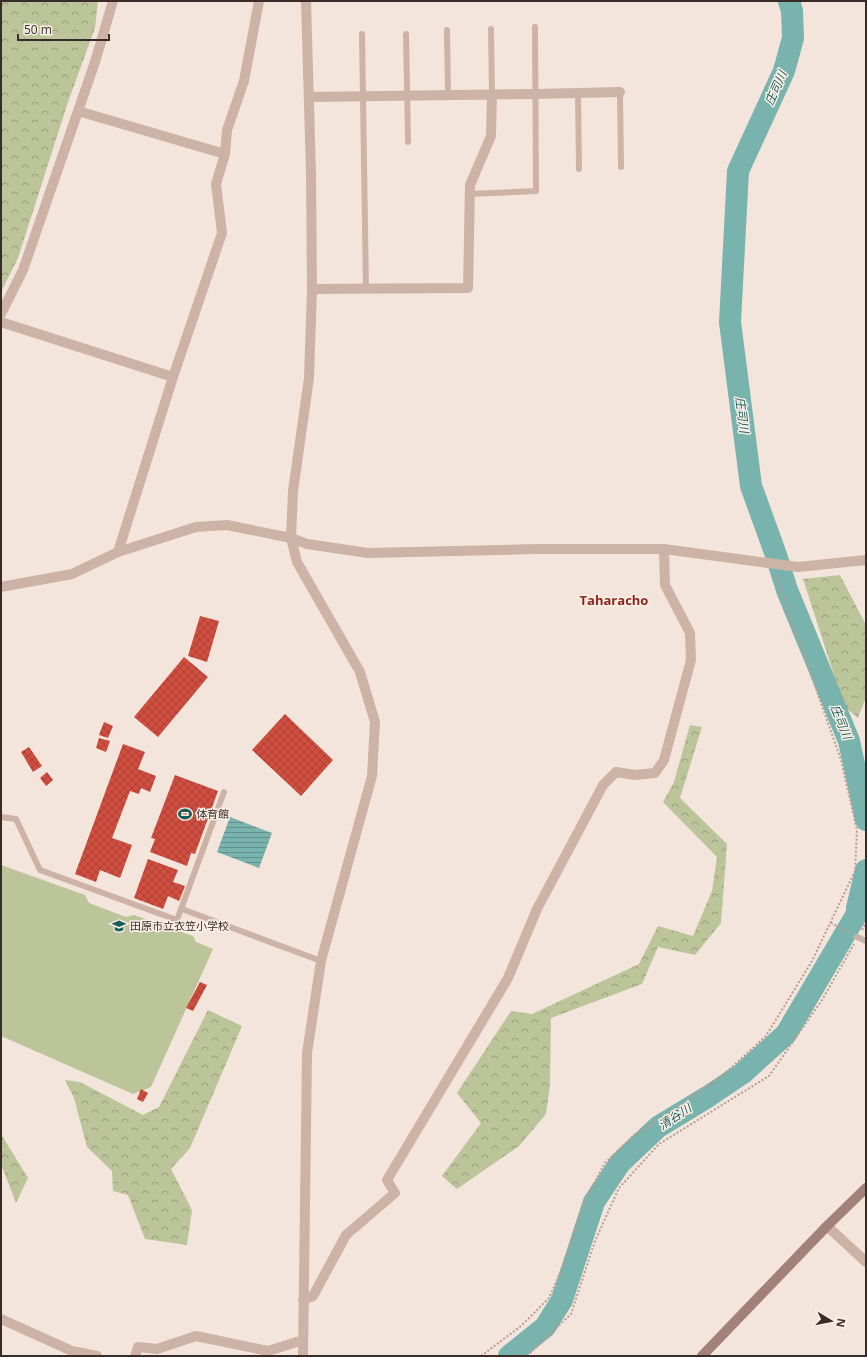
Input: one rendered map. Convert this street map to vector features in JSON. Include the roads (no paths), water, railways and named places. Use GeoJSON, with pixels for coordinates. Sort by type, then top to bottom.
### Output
{"type":"FeatureCollection","features":[{"type":"Feature","properties":{"kind":"street"},"geometry":{"type":"LineString","coordinates":[[1,314],[23,270],[95,62],[113,1]]}},
{"type":"Feature","properties":{"kind":"street"},"geometry":{"type":"LineString","coordinates":[[118,552],[173,377],[222,233],[216,184],[225,154],[227,130],[244,81],[259,1]]}},
{"type":"Feature","properties":{"kind":"street"},"geometry":{"type":"LineString","coordinates":[[303,1356],[307,1053],[321,961],[372,776],[375,722],[360,672],[297,562],[291,538],[293,491],[310,378],[312,289],[306,1]]}},
{"type":"Feature","properties":{"kind":"street"},"geometry":{"type":"LineString","coordinates":[[309,97],[620,92]]}},
{"type":"Feature","properties":{"kind":"street"},"geometry":{"type":"LineString","coordinates":[[312,289],[468,288],[470,185],[491,136],[492,94]]}},
{"type":"Feature","properties":{"kind":"street"},"geometry":{"type":"LineString","coordinates":[[78,111],[225,154]]}},
{"type":"Feature","properties":{"kind":"street"},"geometry":{"type":"LineString","coordinates":[[1,322],[173,377]]}},
{"type":"Feature","properties":{"kind":"street"},"geometry":{"type":"LineString","coordinates":[[1,587],[72,574],[118,552],[196,527],[227,525],[291,538],[307,544],[368,553],[529,549],[664,548],[798,567],[866,560]]}},
{"type":"Feature","properties":{"kind":"street"},"geometry":{"type":"LineString","coordinates":[[303,1300],[313,1296],[346,1235],[395,1193],[386,1180],[508,978],[537,909],[603,785],[616,772],[635,775],[655,773],[664,760],[691,660],[690,633],[665,585],[664,548]]}},
{"type":"Feature","properties":{"kind":"street"},"geometry":{"type":"LineString","coordinates":[[702,1356],[827,1226],[866,1188]]}},
{"type":"Feature","properties":{"kind":"street"},"geometry":{"type":"LineString","coordinates":[[827,1226],[866,1262]]}},
{"type":"Feature","properties":{"kind":"street"},"geometry":{"type":"LineString","coordinates":[[1,1319],[72,1351],[97,1356]]}},
{"type":"Feature","properties":{"kind":"street"},"geometry":{"type":"LineString","coordinates":[[135,1356],[138,1347],[157,1349],[196,1336],[268,1351],[303,1340]]}},
{"type":"Feature","properties":{"kind":"lane"},"geometry":{"type":"LineString","coordinates":[[470,194],[536,191],[535,28]]}},
{"type":"Feature","properties":{"kind":"lane"},"geometry":{"type":"LineString","coordinates":[[491,29],[492,94]]}},
{"type":"Feature","properties":{"kind":"lane"},"geometry":{"type":"LineString","coordinates":[[447,30],[448,95]]}},
{"type":"Feature","properties":{"kind":"lane"},"geometry":{"type":"LineString","coordinates":[[362,34],[366,289]]}},
{"type":"Feature","properties":{"kind":"lane"},"geometry":{"type":"LineString","coordinates":[[406,34],[408,142]]}},
{"type":"Feature","properties":{"kind":"lane"},"geometry":{"type":"LineString","coordinates":[[620,92],[621,167]]}},
{"type":"Feature","properties":{"kind":"lane"},"geometry":{"type":"LineString","coordinates":[[578,93],[579,169]]}},
{"type":"Feature","properties":{"kind":"lane"},"geometry":{"type":"LineString","coordinates":[[1,817],[16,819],[40,870],[177,920],[224,792]]}},
{"type":"Feature","properties":{"kind":"lane"},"geometry":{"type":"LineString","coordinates":[[182,909],[321,961]]}},
{"type":"Feature","properties":{"kind":"lane"},"geometry":{"type":"LineString","coordinates":[[857,937],[866,941]]}},
{"type":"Feature","properties":{"kind":"water"},"geometry":{"type":"Polygon","coordinates":[[[230,817],[272,833],[259,868],[217,852],[230,817]]]}},
{"type":"Feature","properties":{"kind":"waterway","name":"庄司川"},"geometry":{"type":"LineString","coordinates":[[789,1],[792,11],[793,38],[784,71],[738,171],[730,322],[751,486],[787,590],[849,741],[866,820]]}},
{"type":"Feature","properties":{"kind":"waterway","name":"庄司川"},"geometry":{"type":"LineString","coordinates":[[857,908],[866,870]]}},
{"type":"Feature","properties":{"kind":"waterway","name":"清谷川"},"geometry":{"type":"LineString","coordinates":[[509,1356],[545,1327],[562,1300],[594,1202],[620,1163],[658,1127],[743,1073],[786,1034],[855,917],[866,894]]}},
{"type":"Feature","properties":{"kind":"place","name":"体育館"},"geometry":{"type":"Point","coordinates":[185,814]}},
{"type":"Feature","properties":{"kind":"place","name":"田原市立衣笠小学校"},"geometry":{"type":"Point","coordinates":[119,926]}},
{"type":"Feature","properties":{"kind":"district","name":"Taharacho"},"geometry":{"type":"Point","coordinates":[614,600]}}]}
